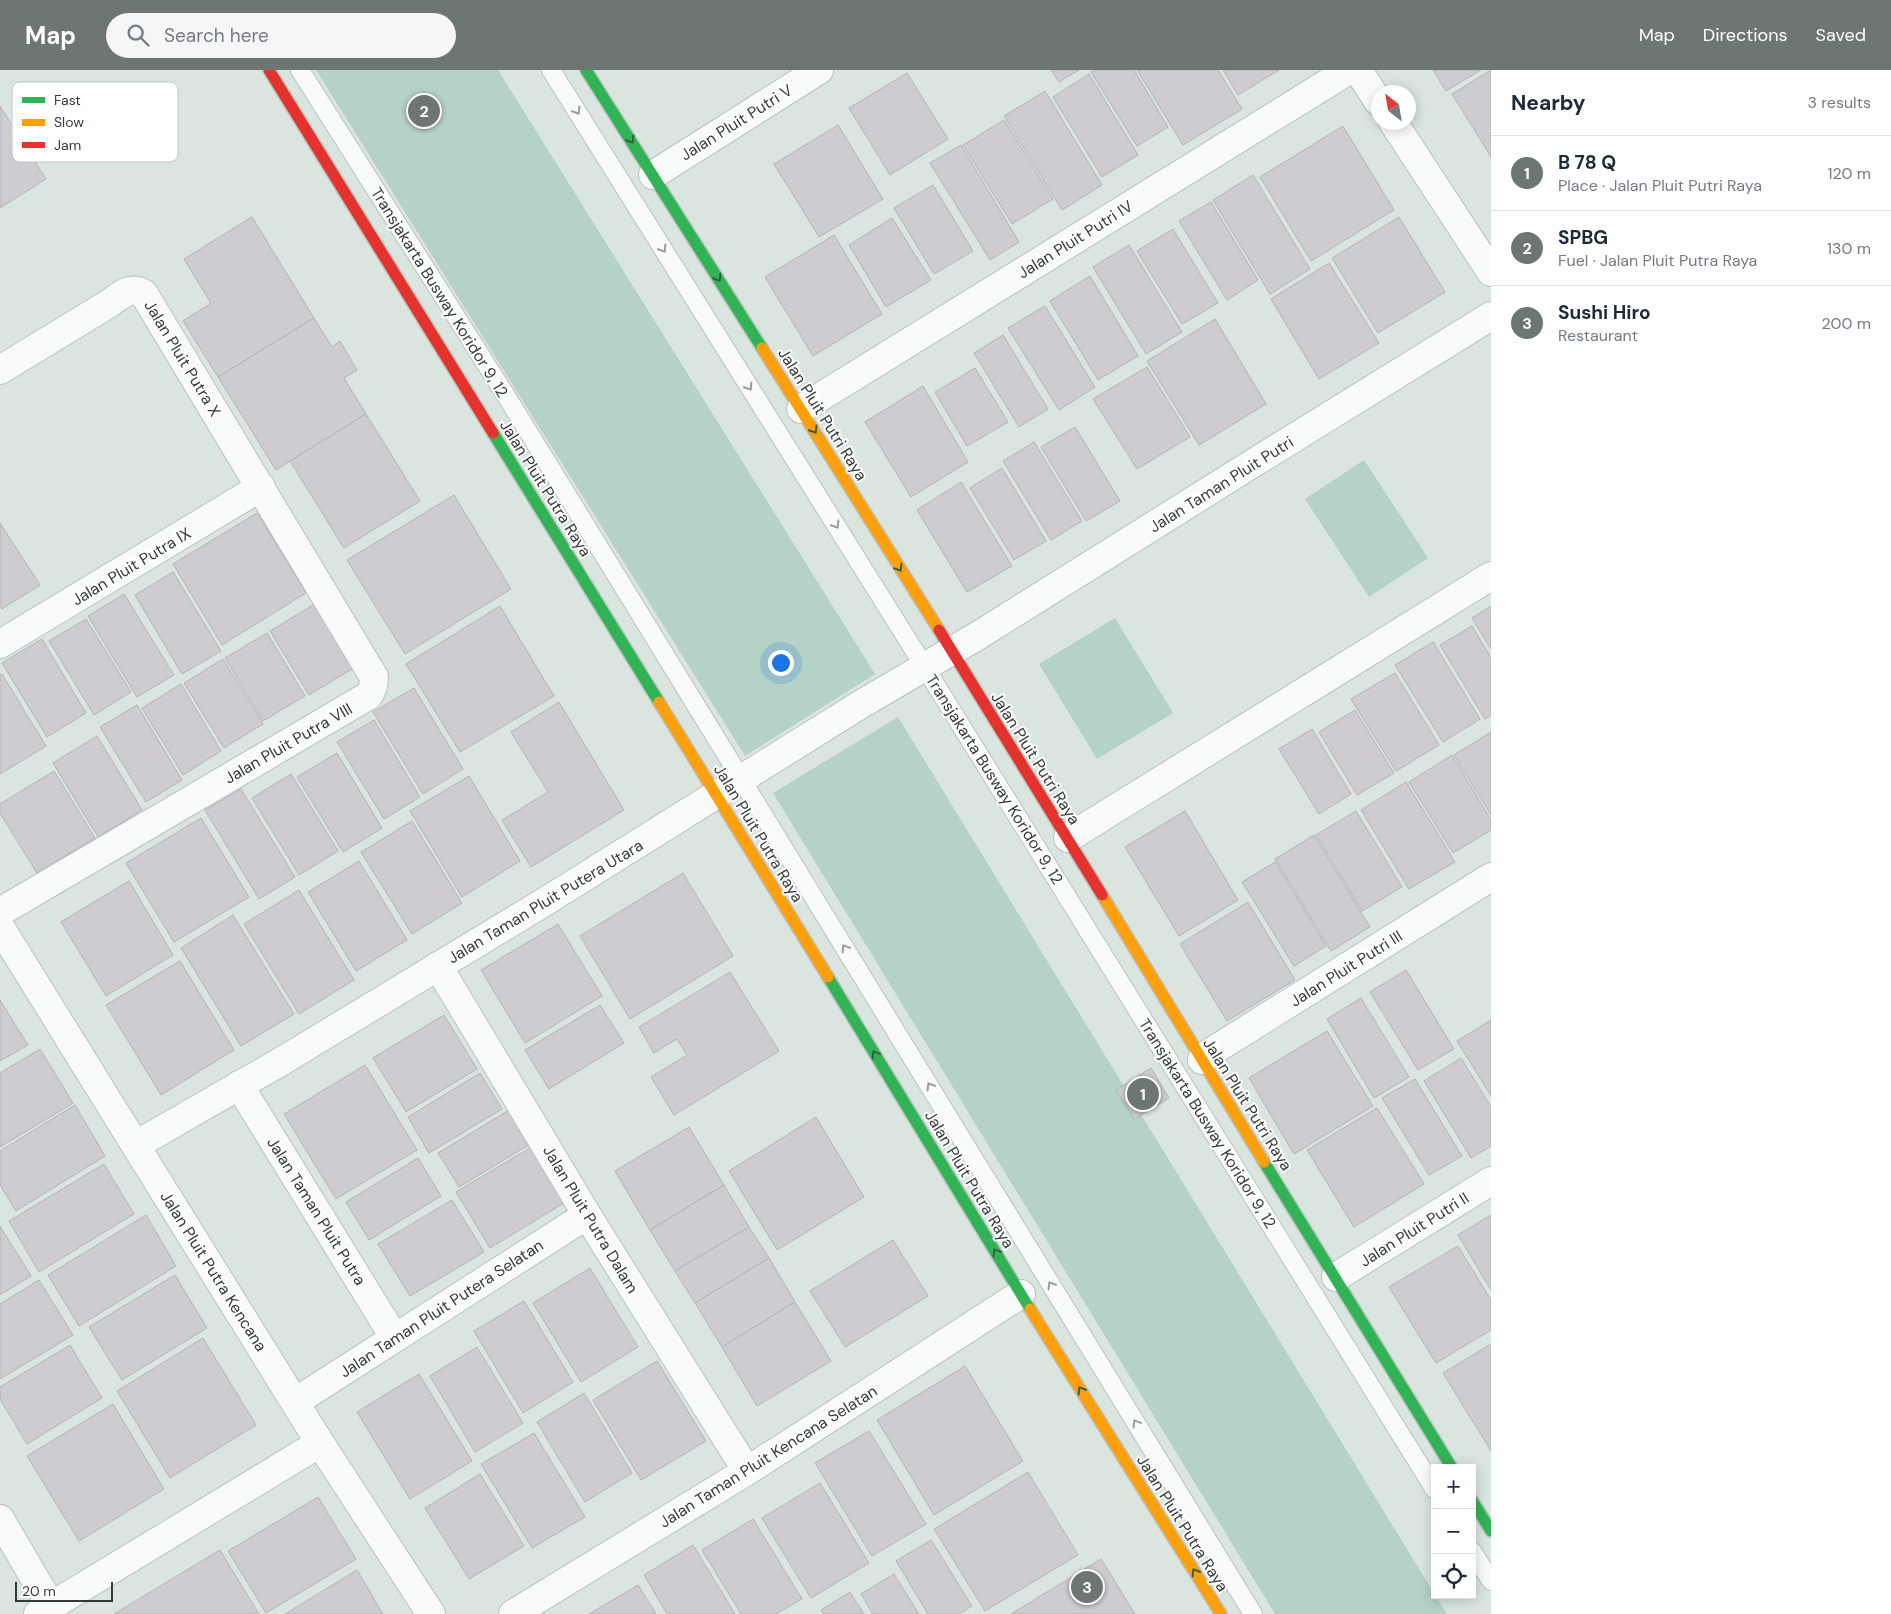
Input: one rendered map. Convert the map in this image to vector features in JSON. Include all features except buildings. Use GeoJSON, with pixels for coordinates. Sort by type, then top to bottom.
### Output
{"type":"FeatureCollection","features":[{"type":"Feature","properties":{"kind":"street","name":"Jalan Pluit Putra Raya"},"geometry":{"type":"LineString","coordinates":[[268,70],[1221,1614]]}},
{"type":"Feature","properties":{"kind":"street","name":"Jalan Pluit Putri Raya"},"geometry":{"type":"LineString","coordinates":[[586,70],[801,409],[950,652],[1068,838],[1450,1464]]}},
{"type":"Feature","properties":{"kind":"street","name":"Jalan Pluit Putri V"},"geometry":{"type":"LineString","coordinates":[[653,175],[819,70]]}},
{"type":"Feature","properties":{"kind":"street","name":"Jalan Pluit Putri IV"},"geometry":{"type":"LineString","coordinates":[[801,409],[1349,70]]}},
{"type":"Feature","properties":{"kind":"street"},"geometry":{"type":"LineString","coordinates":[[1358,70],[1371,90]]}},
{"type":"Feature","properties":{"kind":"street"},"geometry":{"type":"LineString","coordinates":[[1398,130],[1491,272]]}},
{"type":"Feature","properties":{"kind":"street","name":"Jalan Pluit Putra X"},"geometry":{"type":"LineString","coordinates":[[0,370],[110,303],[123,293],[131,290],[140,291],[148,299],[261,487]]}},
{"type":"Feature","properties":{"kind":"street","name":"Jalan Taman Pluit Putri"},"geometry":{"type":"LineString","coordinates":[[950,652],[1491,316]]}},
{"type":"Feature","properties":{"kind":"street","name":"Jalan Pluit Putra IX"},"geometry":{"type":"LineString","coordinates":[[0,644],[261,487]]}},
{"type":"Feature","properties":{"kind":"street","name":"Jalan Pluit Putra VIII"},"geometry":{"type":"LineString","coordinates":[[0,912],[368,696],[372,690],[374,677],[261,487]]}},
{"type":"Feature","properties":{"kind":"street"},"geometry":{"type":"LineString","coordinates":[[1068,838],[1491,576]]}},
{"type":"Feature","properties":{"kind":"street","name":"Jalan Taman Pluit Putera Utara"},"geometry":{"type":"LineString","coordinates":[[136,1145],[438,966],[863,703],[950,652]]}},
{"type":"Feature","properties":{"kind":"street","name":"Jalan Pluit Putri III"},"geometry":{"type":"LineString","coordinates":[[1202,1060],[1491,877]]}},
{"type":"Feature","properties":{"kind":"street","name":"Jalan Pluit Putra Kencana"},"geometry":{"type":"LineString","coordinates":[[0,927],[320,1443],[431,1614]]}},
{"type":"Feature","properties":{"kind":"street","name":"Jalan Pluit Putra Dalam"},"geometry":{"type":"LineString","coordinates":[[438,966],[587,1215],[747,1471]]}},
{"type":"Feature","properties":{"kind":"street","name":"Jalan Taman Pluit Putra"},"geometry":{"type":"LineString","coordinates":[[239,1085],[394,1337]]}},
{"type":"Feature","properties":{"kind":"street","name":"Jalan Pluit Putri II"},"geometry":{"type":"LineString","coordinates":[[1336,1277],[1491,1181]]}},
{"type":"Feature","properties":{"kind":"street","name":"Jalan Taman Pluit Putera Selatan"},"geometry":{"type":"LineString","coordinates":[[295,1402],[587,1215]]}},
{"type":"Feature","properties":{"kind":"street","name":"Jalan Taman Pluit Kencana Selatan"},"geometry":{"type":"LineString","coordinates":[[513,1614],[747,1471],[1022,1294]]}},
{"type":"Feature","properties":{"kind":"street"},"geometry":{"type":"LineString","coordinates":[[0,1519],[45,1610],[320,1443]]}},
{"type":"Feature","properties":{"kind":"lane","name":"Transjakarta Busway Koridor 9, 12"},"geometry":{"type":"LineString","coordinates":[[300,70],[515,410],[1253,1614]]}},
{"type":"Feature","properties":{"kind":"lane","name":"Transjakarta Busway Koridor 9, 12"},"geometry":{"type":"LineString","coordinates":[[551,70],[924,666],[1431,1484]]}},
{"type":"Feature","properties":{"kind":"lane"},"geometry":{"type":"LineString","coordinates":[[1474,1554],[1491,1581]]}},
{"type":"Feature","properties":{"kind":"green space"},"geometry":{"type":"Polygon","coordinates":[[[316,70],[498,70],[875,674],[745,756],[316,70]]]}},
{"type":"Feature","properties":{"kind":"green space"},"geometry":{"type":"Polygon","coordinates":[[[1364,460],[1428,558],[1369,597],[1305,499],[1364,460]]]}},
{"type":"Feature","properties":{"kind":"green space"},"geometry":{"type":"Polygon","coordinates":[[[1115,618],[1173,713],[1097,759],[1039,664],[1115,618]]]}},
{"type":"Feature","properties":{"kind":"green space"},"geometry":{"type":"Polygon","coordinates":[[[898,717],[1431,1588],[1431,1599],[1438,1599],[1447,1614],[1275,1614],[773,793],[898,717]]]}},
{"type":"Feature","properties":{"kind":"traffic: fast"},"geometry":{"type":"LineString","coordinates":[[586,70],[762,348]]}},
{"type":"Feature","properties":{"kind":"traffic: fast"},"geometry":{"type":"LineString","coordinates":[[493,433],[659,702]]}},
{"type":"Feature","properties":{"kind":"traffic: fast"},"geometry":{"type":"LineString","coordinates":[[828,977],[1030,1309]]}},
{"type":"Feature","properties":{"kind":"traffic: fast"},"geometry":{"type":"LineString","coordinates":[[1264,1162],[1450,1464]]}},
{"type":"Feature","properties":{"kind":"traffic: fast"},"geometry":{"type":"LineString","coordinates":[[1476,1507],[1491,1531]]}},
{"type":"Feature","properties":{"kind":"traffic: slow"},"geometry":{"type":"LineString","coordinates":[[762,348],[939,630]]}},
{"type":"Feature","properties":{"kind":"traffic: slow"},"geometry":{"type":"LineString","coordinates":[[659,702],[828,977]]}},
{"type":"Feature","properties":{"kind":"traffic: slow"},"geometry":{"type":"LineString","coordinates":[[1102,895],[1264,1162]]}},
{"type":"Feature","properties":{"kind":"traffic: slow"},"geometry":{"type":"LineString","coordinates":[[1030,1309],[1221,1614]]}},
{"type":"Feature","properties":{"kind":"traffic: jam"},"geometry":{"type":"LineString","coordinates":[[269,70],[493,433]]}},
{"type":"Feature","properties":{"kind":"traffic: jam"},"geometry":{"type":"LineString","coordinates":[[939,630],[1102,895]]}},
{"type":"Feature","properties":{"kind":"place","name":"SPBG"},"geometry":{"type":"Point","coordinates":[424,111]}},
{"type":"Feature","properties":{"kind":"place","name":"B 78 Q"},"geometry":{"type":"Point","coordinates":[1143,1094]}},
{"type":"Feature","properties":{"kind":"place","name":"Sushi Hiro"},"geometry":{"type":"Point","coordinates":[1087,1587]}}]}
